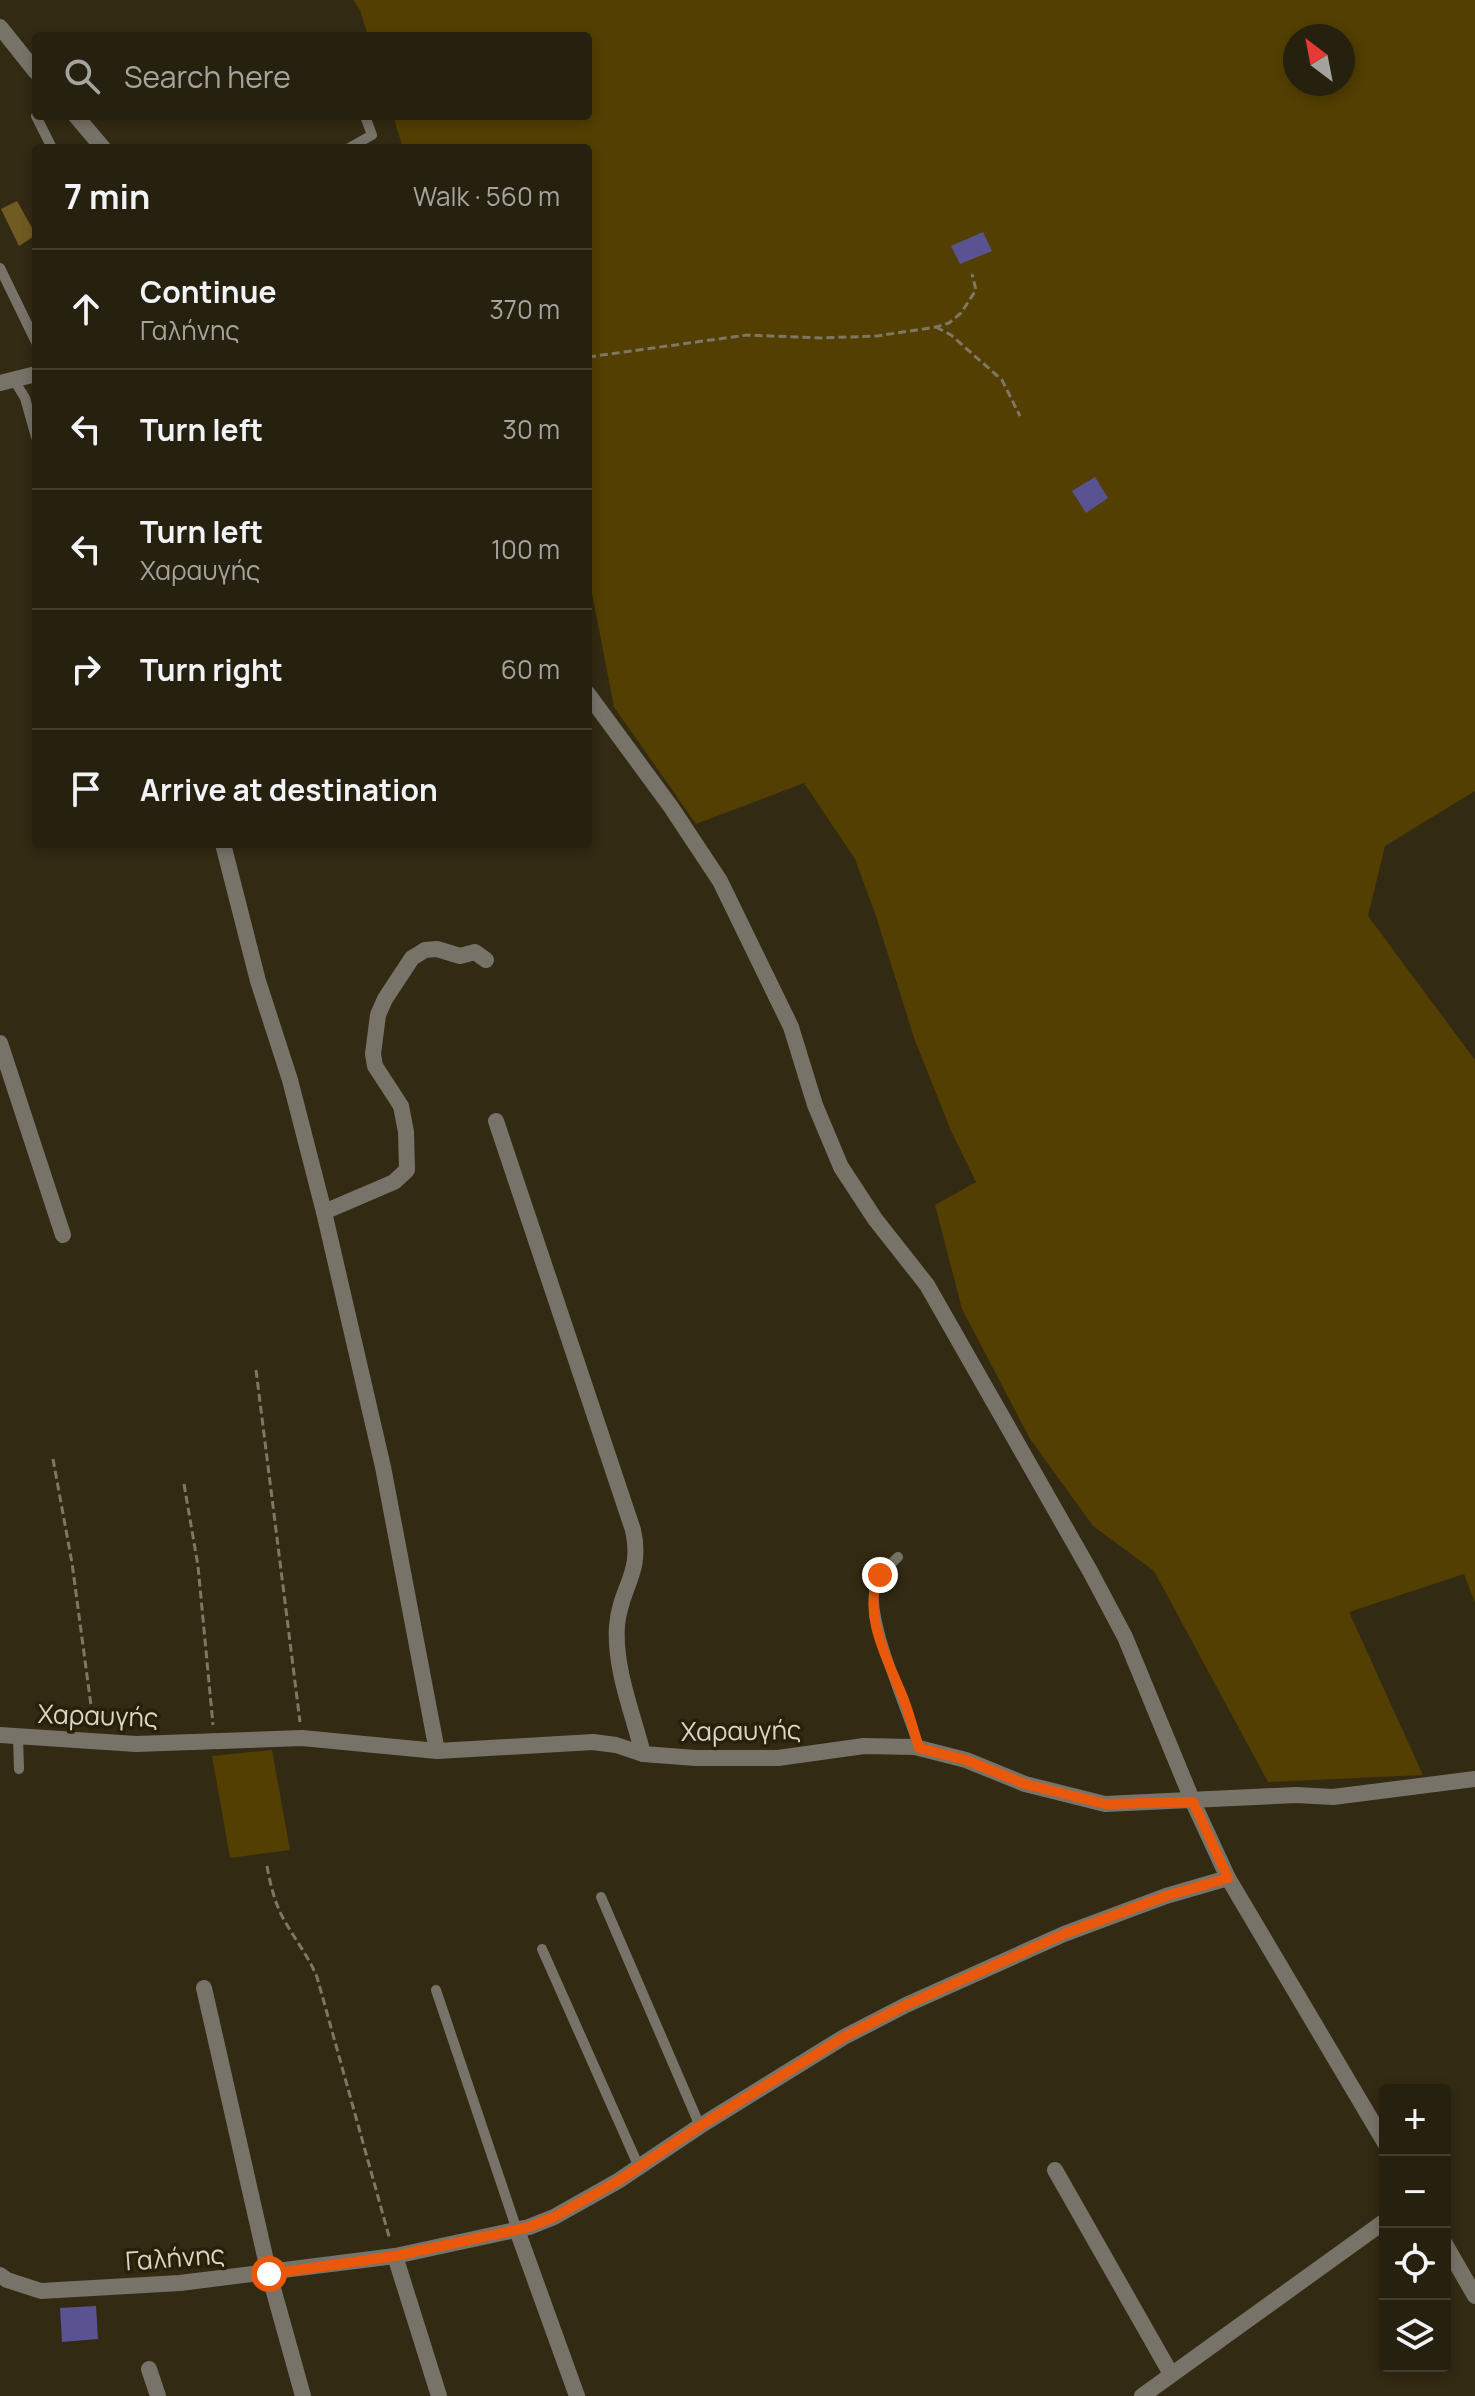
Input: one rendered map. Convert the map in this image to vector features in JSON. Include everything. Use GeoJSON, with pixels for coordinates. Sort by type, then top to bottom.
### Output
{"type":"FeatureCollection","features":[{"type":"Feature","properties":{"kind":"street"},"geometry":{"type":"LineString","coordinates":[[0,27],[32,67]]}},
{"type":"Feature","properties":{"kind":"street"},"geometry":{"type":"LineString","coordinates":[[79,120],[100,144]]}},
{"type":"Feature","properties":{"kind":"street"},"geometry":{"type":"LineString","coordinates":[[7,381],[32,375]]}},
{"type":"Feature","properties":{"kind":"street"},"geometry":{"type":"LineString","coordinates":[[592,699],[671,807],[720,881],[791,1027],[815,1105],[841,1167],[875,1219],[927,1285],[1090,1571],[1152,1697],[1193,1802],[1228,1878],[1379,2133]]}},
{"type":"Feature","properties":{"kind":"street"},"geometry":{"type":"LineString","coordinates":[[224,848],[258,981],[290,1080],[324,1212],[383,1467],[437,1751]]}},
{"type":"Feature","properties":{"kind":"street"},"geometry":{"type":"LineString","coordinates":[[324,1212],[352,1203],[394,1182],[407,1170],[406,1132],[401,1106],[375,1066],[373,1054],[378,1015],[385,999],[412,958],[425,950],[437,949],[460,956],[475,952],[486,960]]}},
{"type":"Feature","properties":{"kind":"street"},"geometry":{"type":"LineString","coordinates":[[0,1043],[63,1235]]}},
{"type":"Feature","properties":{"kind":"street"},"geometry":{"type":"LineString","coordinates":[[496,1121],[633,1530],[637,1563],[617,1625],[618,1645],[643,1754]]}},
{"type":"Feature","properties":{"kind":"street","name":"Χαραυγής"},"geometry":{"type":"LineString","coordinates":[[0,1735],[136,1744],[302,1738],[437,1751],[593,1742],[616,1745],[643,1754],[696,1758],[778,1758],[864,1746],[919,1748],[966,1760],[1025,1784],[1105,1804],[1296,1795],[1333,1797],[1475,1779]]}},
{"type":"Feature","properties":{"kind":"street","name":"Γαλήνης"},"geometry":{"type":"LineString","coordinates":[[0,2275],[41,2291],[180,2283],[395,2256],[517,2230],[554,2217],[844,2037],[906,2005],[1064,1934],[1166,1896],[1228,1878]]}},
{"type":"Feature","properties":{"kind":"street"},"geometry":{"type":"LineString","coordinates":[[204,1988],[269,2274],[303,2396]]}},
{"type":"Feature","properties":{"kind":"street"},"geometry":{"type":"LineString","coordinates":[[1055,2170],[1171,2374]]}},
{"type":"Feature","properties":{"kind":"street"},"geometry":{"type":"LineString","coordinates":[[1142,2396],[1379,2225]]}},
{"type":"Feature","properties":{"kind":"street"},"geometry":{"type":"LineString","coordinates":[[517,2230],[577,2396]]}},
{"type":"Feature","properties":{"kind":"street"},"geometry":{"type":"LineString","coordinates":[[1451,2254],[1475,2296]]}},
{"type":"Feature","properties":{"kind":"street"},"geometry":{"type":"LineString","coordinates":[[395,2256],[439,2396]]}},
{"type":"Feature","properties":{"kind":"street"},"geometry":{"type":"LineString","coordinates":[[149,2369],[158,2396]]}},
{"type":"Feature","properties":{"kind":"lane"},"geometry":{"type":"LineString","coordinates":[[38,120],[50,144]]}},
{"type":"Feature","properties":{"kind":"lane"},"geometry":{"type":"LineString","coordinates":[[356,144],[372,135],[366,120]]}},
{"type":"Feature","properties":{"kind":"lane"},"geometry":{"type":"LineString","coordinates":[[0,268],[32,334]]}},
{"type":"Feature","properties":{"kind":"lane"},"geometry":{"type":"LineString","coordinates":[[7,381],[25,398],[32,423]]}},
{"type":"Feature","properties":{"kind":"lane"},"geometry":{"type":"LineString","coordinates":[[898,1557],[880,1575],[875,1586],[874,1604],[879,1633],[919,1748]]}},
{"type":"Feature","properties":{"kind":"lane"},"geometry":{"type":"LineString","coordinates":[[18,1737],[19,1769]]}},
{"type":"Feature","properties":{"kind":"lane"},"geometry":{"type":"LineString","coordinates":[[601,1897],[700,2126]]}},
{"type":"Feature","properties":{"kind":"lane"},"geometry":{"type":"LineString","coordinates":[[542,1949],[639,2167]]}},
{"type":"Feature","properties":{"kind":"lane"},"geometry":{"type":"LineString","coordinates":[[436,1990],[517,2230]]}},
{"type":"Feature","properties":{"kind":"path"},"geometry":{"type":"LineString","coordinates":[[592,356],[747,335],[820,338],[877,336],[936,327],[949,323],[971,299],[976,290],[972,274]]}},
{"type":"Feature","properties":{"kind":"path"},"geometry":{"type":"LineString","coordinates":[[936,327],[951,335],[1002,380],[1020,416]]}},
{"type":"Feature","properties":{"kind":"path"},"geometry":{"type":"LineString","coordinates":[[256,1370],[302,1738]]}},
{"type":"Feature","properties":{"kind":"path"},"geometry":{"type":"LineString","coordinates":[[53,1459],[81,1625],[92,1713],[89,1727],[97,1742]]}},
{"type":"Feature","properties":{"kind":"path"},"geometry":{"type":"LineString","coordinates":[[184,1484],[198,1566],[215,1741]]}},
{"type":"Feature","properties":{"kind":"path"},"geometry":{"type":"LineString","coordinates":[[267,1866],[271,1889],[280,1912],[308,1954],[317,1977],[395,2256]]}},
{"type":"Feature","properties":{"kind":"shaded area"},"geometry":{"type":"Polygon","coordinates":[[[353,0],[1475,0],[1475,791],[1385,846],[1368,916],[1475,1060],[1475,1603],[1464,1574],[1349,1612],[1423,1775],[1268,1782],[1154,1571],[1093,1526],[1030,1439],[962,1309],[935,1205],[976,1182],[951,1131],[914,1038],[855,859],[804,783],[696,824],[614,707],[592,594],[592,144],[402,144],[394,120],[592,120],[592,32],[367,32],[360,10],[353,0]]]}},
{"type":"Feature","properties":{"kind":"shaded area"},"geometry":{"type":"Polygon","coordinates":[[[17,201],[32,228],[32,238],[19,246],[1,209],[17,201]]]}},
{"type":"Feature","properties":{"kind":"shaded area"},"geometry":{"type":"Polygon","coordinates":[[[272,1750],[290,1850],[230,1858],[212,1756],[272,1750]]]}},
{"type":"Feature","properties":{"kind":"building"},"geometry":{"type":"Polygon","coordinates":[[[983,232],[992,251],[960,264],[951,246],[983,232]]]}},
{"type":"Feature","properties":{"kind":"building"},"geometry":{"type":"Polygon","coordinates":[[[1095,477],[1108,498],[1086,513],[1072,491],[1095,477]]]}},
{"type":"Feature","properties":{"kind":"building"},"geometry":{"type":"Polygon","coordinates":[[[96,2306],[98,2339],[62,2342],[60,2308],[96,2306]]]}},
{"type":"Feature","properties":{"kind":"route"},"geometry":{"type":"LineString","coordinates":[[269,2274],[448,2246],[529,2227],[554,2217],[618,2181],[844,2037],[906,2005],[1064,1934],[1166,1896],[1228,1878],[1193,1802],[1105,1804],[1025,1784],[966,1760],[919,1748],[879,1633],[874,1604],[875,1586],[880,1575]]}}]}
